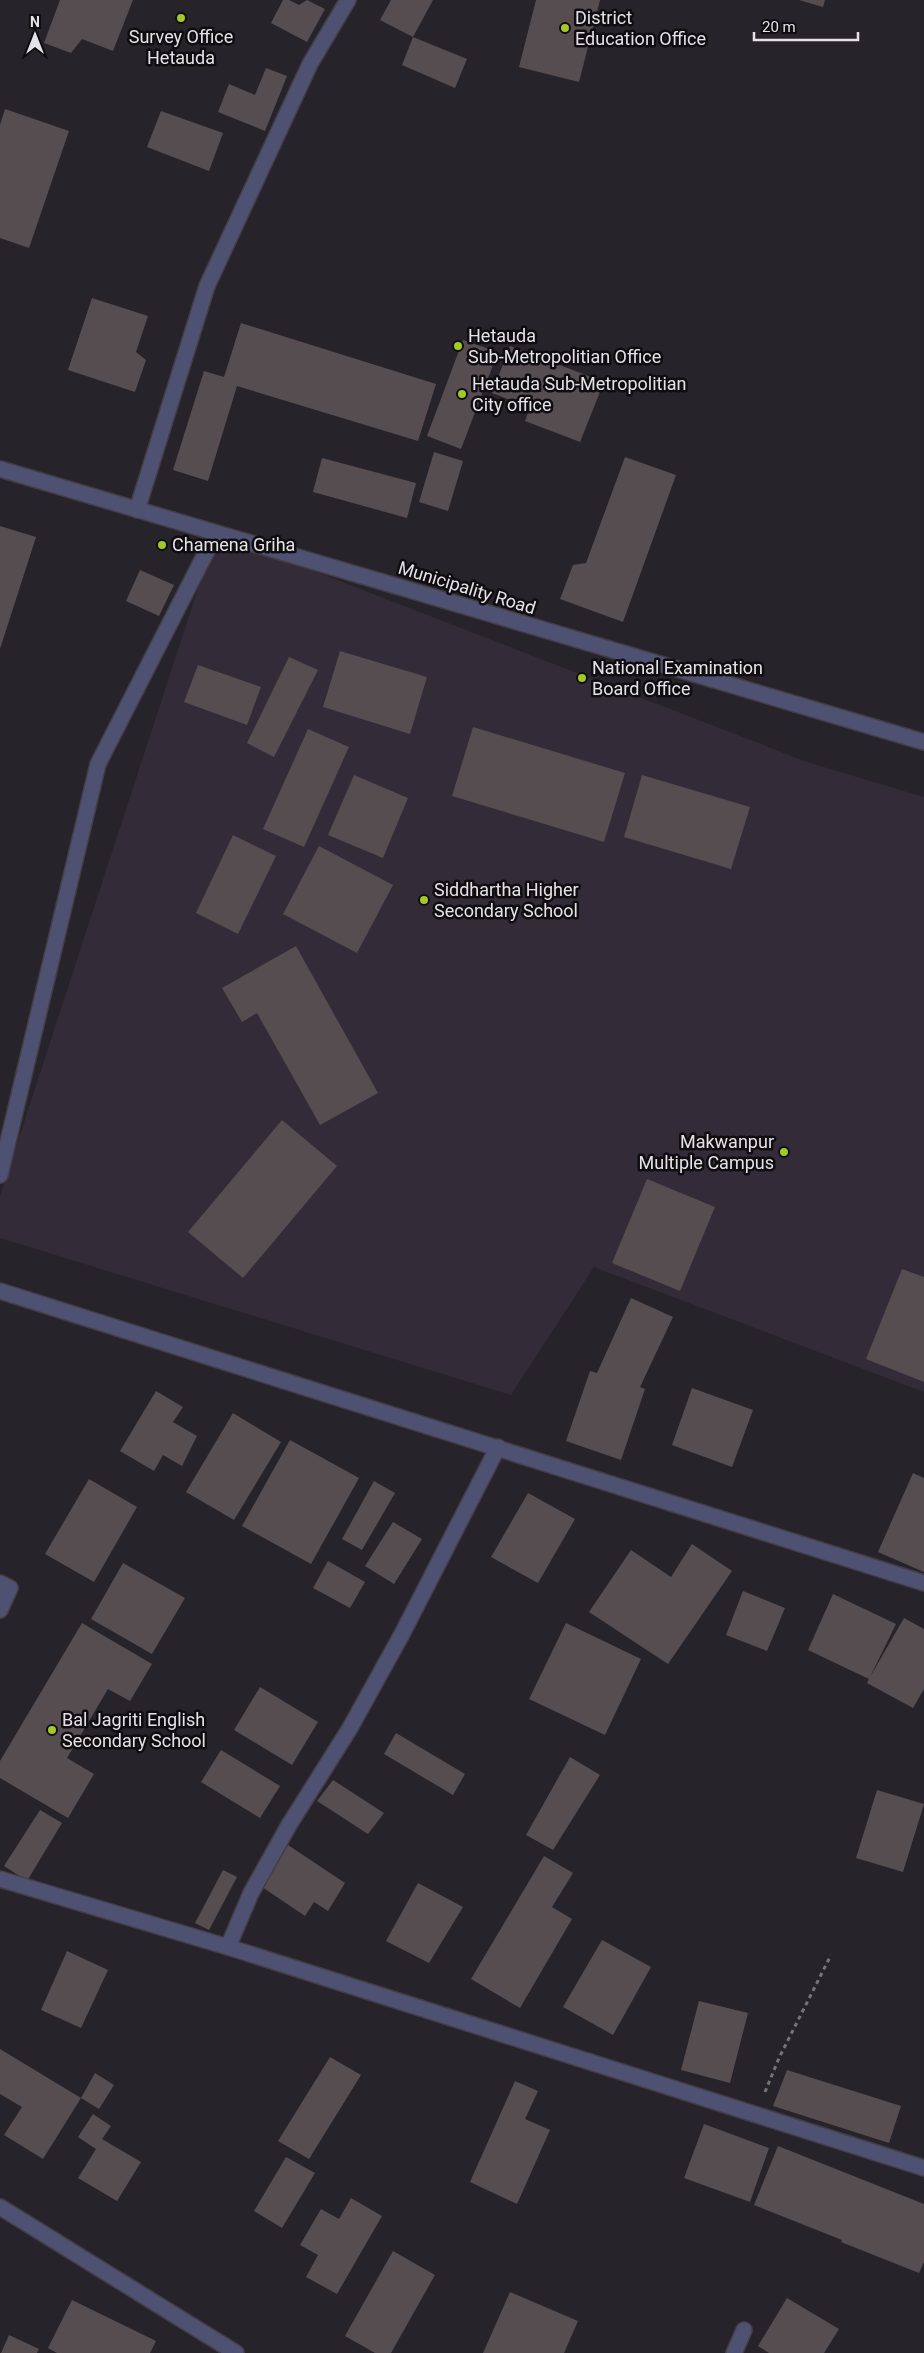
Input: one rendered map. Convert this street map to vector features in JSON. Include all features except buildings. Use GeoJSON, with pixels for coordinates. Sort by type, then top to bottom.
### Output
{"type":"FeatureCollection","features":[{"type":"Feature","properties":{"kind":"street"},"geometry":{"type":"LineString","coordinates":[[137,510],[207,286],[310,64],[348,0]]}},
{"type":"Feature","properties":{"kind":"street","name":"Municipality Road"},"geometry":{"type":"LineString","coordinates":[[0,469],[924,742]]}},
{"type":"Feature","properties":{"kind":"street"},"geometry":{"type":"LineString","coordinates":[[0,1175],[98,764],[216,533]]}},
{"type":"Feature","properties":{"kind":"street"},"geometry":{"type":"LineString","coordinates":[[0,1291],[924,1583]]}},
{"type":"Feature","properties":{"kind":"street"},"geometry":{"type":"LineString","coordinates":[[228,1947],[251,1893],[289,1825],[350,1728],[402,1634],[498,1447]]}},
{"type":"Feature","properties":{"kind":"street"},"geometry":{"type":"LineString","coordinates":[[0,1583],[10,1588],[0,1610]]}},
{"type":"Feature","properties":{"kind":"street"},"geometry":{"type":"LineString","coordinates":[[0,1879],[228,1947],[756,2113],[924,2168]]}},
{"type":"Feature","properties":{"kind":"street"},"geometry":{"type":"LineString","coordinates":[[0,2207],[236,2353]]}},
{"type":"Feature","properties":{"kind":"street"},"geometry":{"type":"LineString","coordinates":[[734,2353],[744,2330]]}},
{"type":"Feature","properties":{"kind":"path"},"geometry":{"type":"LineString","coordinates":[[756,2113],[779,2058],[831,1955]]}},
{"type":"Feature","properties":{"kind":"shaded area","name":"Siddhartha Higher Secondary School"},"geometry":{"type":"Polygon","coordinates":[[[216,533],[807,762],[924,797],[924,1392],[594,1267],[511,1395],[0,1238],[0,1196],[216,533]]]}},
{"type":"Feature","properties":{"kind":"place","name":"Survey Office Hetauda"},"geometry":{"type":"Point","coordinates":[181,18]}},
{"type":"Feature","properties":{"kind":"place","name":"District Education Office"},"geometry":{"type":"Point","coordinates":[565,28]}},
{"type":"Feature","properties":{"kind":"place","name":"Hetauda Sub-Metropolitian Office"},"geometry":{"type":"Point","coordinates":[458,346]}},
{"type":"Feature","properties":{"kind":"place","name":"Hetauda Sub-Metropolitian City office"},"geometry":{"type":"Point","coordinates":[462,394]}},
{"type":"Feature","properties":{"kind":"place","name":"Chamena Griha"},"geometry":{"type":"Point","coordinates":[162,545]}},
{"type":"Feature","properties":{"kind":"place","name":"National Examination Board Office"},"geometry":{"type":"Point","coordinates":[582,678]}},
{"type":"Feature","properties":{"kind":"place","name":"Siddhartha Higher Secondary School"},"geometry":{"type":"Point","coordinates":[424,900]}},
{"type":"Feature","properties":{"kind":"place","name":"Makwanpur Multiple Campus"},"geometry":{"type":"Point","coordinates":[784,1152]}},
{"type":"Feature","properties":{"kind":"place","name":"Bal Jagriti English Secondary School"},"geometry":{"type":"Point","coordinates":[52,1730]}}]}
